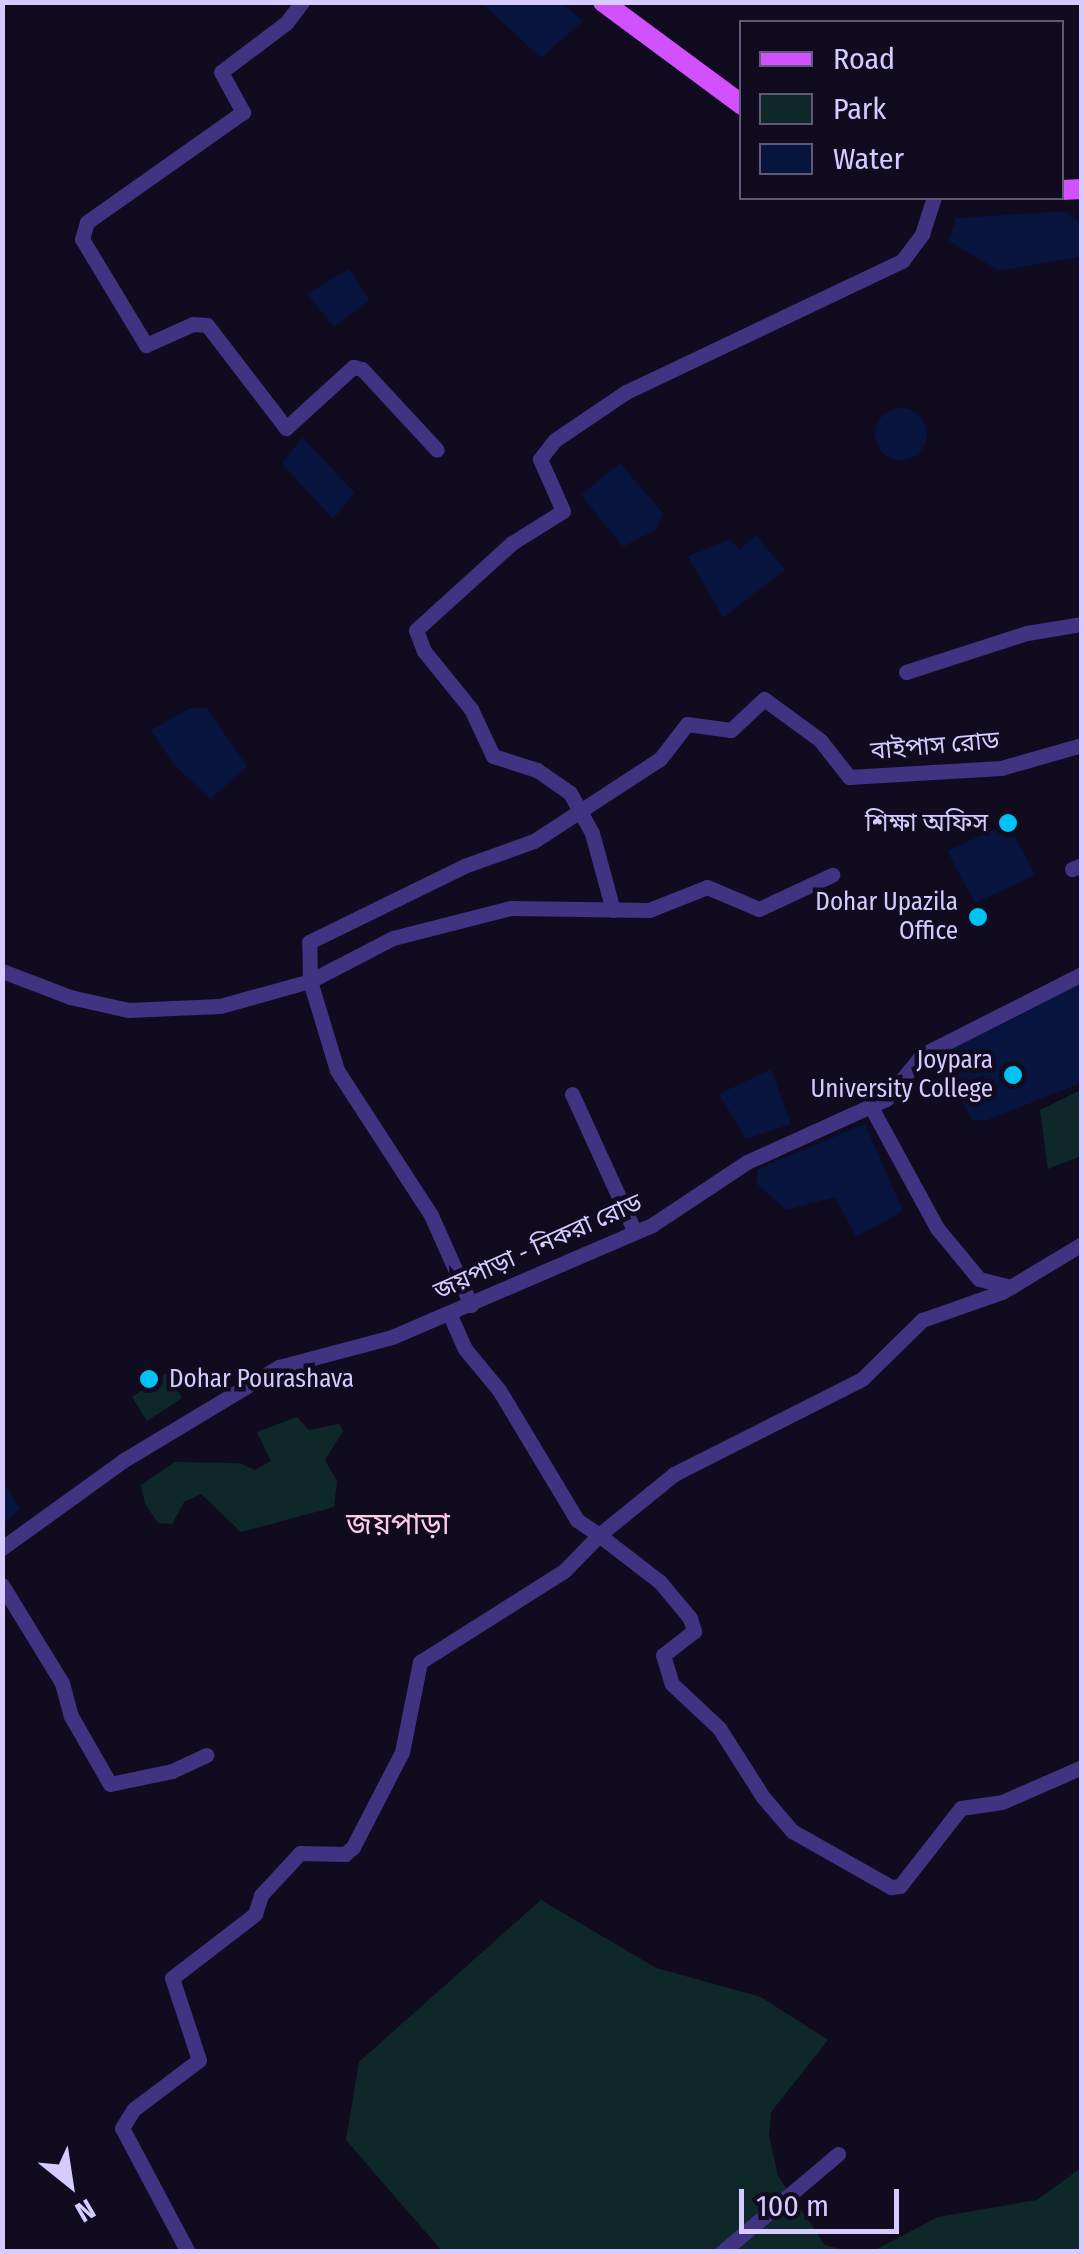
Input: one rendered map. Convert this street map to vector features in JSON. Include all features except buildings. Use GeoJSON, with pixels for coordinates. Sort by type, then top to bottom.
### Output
{"type":"FeatureCollection","features":[{"type":"Feature","properties":{"kind":"main road"},"geometry":{"type":"LineString","coordinates":[[602,2],[739,103]]}},
{"type":"Feature","properties":{"kind":"street"},"geometry":{"type":"LineString","coordinates":[[302,2],[286,23],[221,72],[243,112],[88,222],[82,239],[150,348],[193,324],[207,325],[286,428],[352,367],[362,369],[437,450]]}},
{"type":"Feature","properties":{"kind":"street"},"geometry":{"type":"LineString","coordinates":[[613,910],[582,811],[537,770],[493,756],[472,709],[424,651],[416,630],[512,542],[563,511],[540,459],[556,440],[626,392],[902,261],[922,234],[933,200]]}},
{"type":"Feature","properties":{"kind":"street"},"geometry":{"type":"LineString","coordinates":[[906,672],[1027,633],[1082,624]]}},
{"type":"Feature","properties":{"kind":"street","name":"বাইপাস রোড"},"geometry":{"type":"LineString","coordinates":[[582,811],[660,759],[687,724],[731,730],[764,699],[820,740],[849,777],[1001,768],[1082,745]]}},
{"type":"Feature","properties":{"kind":"street"},"geometry":{"type":"LineString","coordinates":[[470,1305],[431,1215],[337,1070],[310,981],[306,954],[320,934],[376,914],[464,866],[534,842],[582,811]]}},
{"type":"Feature","properties":{"kind":"street"},"geometry":{"type":"LineString","coordinates":[[2,970],[70,997],[128,1010],[220,1006],[310,981],[428,928],[511,908],[649,910],[707,887],[767,908],[832,875]]}},
{"type":"Feature","properties":{"kind":"street","name":"জয়পাড়া - নিকরা রোড"},"geometry":{"type":"LineString","coordinates":[[2,1548],[124,1460],[278,1367],[378,1342],[636,1232],[681,1210],[748,1162],[894,1093],[922,1055],[1082,974]]}},
{"type":"Feature","properties":{"kind":"street"},"geometry":{"type":"LineString","coordinates":[[572,1094],[636,1232]]}},
{"type":"Feature","properties":{"kind":"street"},"geometry":{"type":"LineString","coordinates":[[871,1107],[937,1228],[979,1280],[1011,1287]]}},
{"type":"Feature","properties":{"kind":"street"},"geometry":{"type":"LineString","coordinates":[[188,2252],[122,2128],[134,2109],[199,2060],[172,1978],[255,1914],[261,1895],[300,1854],[345,1854],[353,1847],[402,1752],[420,1662],[564,1571],[599,1535],[674,1474],[862,1379],[922,1320],[966,1310],[1082,1244]]}},
{"type":"Feature","properties":{"kind":"street"},"geometry":{"type":"LineString","coordinates":[[449,1313],[465,1350],[499,1390],[577,1520],[660,1582],[690,1618],[694,1631],[663,1655],[672,1684],[720,1728],[792,1832],[892,1887],[900,1886],[962,1808],[1002,1802],[1082,1767]]}},
{"type":"Feature","properties":{"kind":"street"},"geometry":{"type":"LineString","coordinates":[[2,1585],[62,1683],[70,1716],[110,1784],[172,1772],[206,1755]]}},
{"type":"Feature","properties":{"kind":"street"},"geometry":{"type":"LineString","coordinates":[[722,2252],[838,2154]]}},
{"type":"Feature","properties":{"kind":"green space"},"geometry":{"type":"Polygon","coordinates":[[[1081,1090],[1081,1156],[1048,1169],[1040,1110],[1081,1090]]]}},
{"type":"Feature","properties":{"kind":"green space"},"geometry":{"type":"Polygon","coordinates":[[[167,1373],[182,1398],[147,1421],[132,1397],[167,1373]]]}},
{"type":"Feature","properties":{"kind":"green space"},"geometry":{"type":"Polygon","coordinates":[[[297,1417],[309,1430],[339,1424],[343,1431],[325,1460],[337,1481],[334,1507],[241,1532],[201,1494],[184,1502],[172,1524],[158,1523],[145,1504],[141,1485],[175,1462],[239,1463],[255,1470],[271,1461],[257,1432],[297,1417]]]}},
{"type":"Feature","properties":{"kind":"green space"},"geometry":{"type":"Polygon","coordinates":[[[541,1900],[656,1968],[761,1997],[828,2040],[771,2112],[769,2136],[778,2176],[825,2245],[848,2251],[442,2251],[346,2140],[359,2062],[541,1900]]]}},
{"type":"Feature","properties":{"kind":"green space"},"geometry":{"type":"Polygon","coordinates":[[[1081,2168],[1081,2251],[873,2251],[938,2217],[1037,2200],[1081,2168]]]}},
{"type":"Feature","properties":{"kind":"water"},"geometry":{"type":"Polygon","coordinates":[[[482,3],[562,3],[583,21],[541,58],[482,3]]]}},
{"type":"Feature","properties":{"kind":"water"},"geometry":{"type":"Polygon","coordinates":[[[1065,211],[1081,222],[1081,257],[999,271],[949,241],[956,218],[1065,211]]]}},
{"type":"Feature","properties":{"kind":"water"},"geometry":{"type":"Polygon","coordinates":[[[349,269],[370,300],[334,327],[307,294],[349,269]]]}},
{"type":"Feature","properties":{"kind":"water"},"geometry":{"type":"Polygon","coordinates":[[[901,408],[919,416],[927,434],[919,452],[901,460],[883,452],[875,434],[883,416],[901,408]]]}},
{"type":"Feature","properties":{"kind":"water"},"geometry":{"type":"Polygon","coordinates":[[[302,437],[355,493],[333,519],[282,464],[302,437]]]}},
{"type":"Feature","properties":{"kind":"water"},"geometry":{"type":"Polygon","coordinates":[[[620,463],[663,513],[657,529],[623,547],[581,495],[620,463]]]}},
{"type":"Feature","properties":{"kind":"water"},"geometry":{"type":"Polygon","coordinates":[[[756,535],[785,570],[723,618],[688,556],[729,540],[740,549],[756,535]]]}},
{"type":"Feature","properties":{"kind":"water"},"geometry":{"type":"Polygon","coordinates":[[[190,708],[207,708],[247,766],[211,799],[174,765],[151,730],[190,708]]]}},
{"type":"Feature","properties":{"kind":"water"},"geometry":{"type":"Polygon","coordinates":[[[1008,823],[1035,875],[975,903],[947,851],[1008,823]]]}},
{"type":"Feature","properties":{"kind":"water"},"geometry":{"type":"Polygon","coordinates":[[[1081,979],[1081,1083],[985,1121],[972,1120],[961,1098],[970,1092],[966,1085],[957,1089],[944,1063],[953,1048],[1081,979]]]}},
{"type":"Feature","properties":{"kind":"water"},"geometry":{"type":"Polygon","coordinates":[[[771,1069],[791,1124],[746,1139],[719,1094],[771,1069]]]}},
{"type":"Feature","properties":{"kind":"water"},"geometry":{"type":"Polygon","coordinates":[[[865,1124],[903,1211],[856,1237],[835,1197],[786,1210],[757,1184],[757,1170],[865,1124]]]}},
{"type":"Feature","properties":{"kind":"water"},"geometry":{"type":"Polygon","coordinates":[[[2,1479],[20,1509],[3,1524],[2,1524],[2,1479]]]}},
{"type":"Feature","properties":{"kind":"place","name":"শিক্ষা অফিস"},"geometry":{"type":"Point","coordinates":[1008,823]}},
{"type":"Feature","properties":{"kind":"place","name":"Dohar Upazila Office"},"geometry":{"type":"Point","coordinates":[978,917]}},
{"type":"Feature","properties":{"kind":"place","name":"Joypara University College"},"geometry":{"type":"Point","coordinates":[1013,1075]}},
{"type":"Feature","properties":{"kind":"place","name":"Dohar Pourashava"},"geometry":{"type":"Point","coordinates":[149,1379]}},
{"type":"Feature","properties":{"kind":"district","name":"জয়পাড়া"},"geometry":{"type":"Point","coordinates":[398,1524]}}]}
